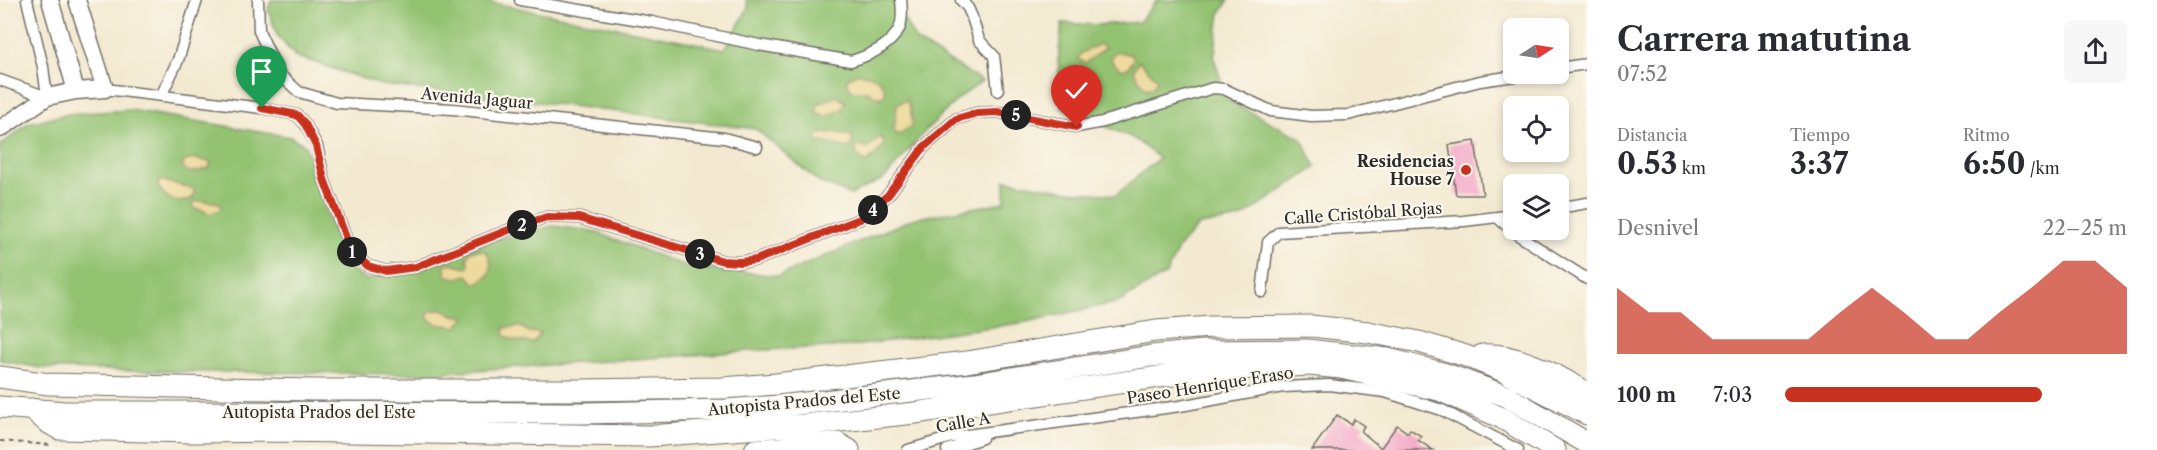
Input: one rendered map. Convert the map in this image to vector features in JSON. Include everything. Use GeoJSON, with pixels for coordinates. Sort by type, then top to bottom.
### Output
{"type":"FeatureCollection","features":[{"type":"Feature","properties":{"kind":"highway","name":"Autopista Prados del Este"},"geometry":{"type":"LineString","coordinates":[[0,377],[49,384],[312,390],[722,388],[967,362],[1156,332],[1211,327],[1311,326],[1338,328],[1419,342],[1466,356],[1501,370],[1587,414]]}},
{"type":"Feature","properties":{"kind":"highway","name":"Autopista Prados del Este"},"geometry":{"type":"LineString","coordinates":[[0,407],[64,412],[583,413],[726,410],[974,384],[1151,356],[1204,351],[1307,350],[1388,359],[1449,375],[1506,396],[1587,443]]}},
{"type":"Feature","properties":{"kind":"highway"},"geometry":{"type":"LineString","coordinates":[[1466,356],[1497,354],[1531,365],[1587,393]]}},
{"type":"Feature","properties":{"kind":"highway"},"geometry":{"type":"LineString","coordinates":[[32,409],[59,429],[649,436],[803,425],[915,413],[1199,371],[1309,364],[1351,370],[1439,390],[1502,418],[1555,450]]}},
{"type":"Feature","properties":{"kind":"highway"},"geometry":{"type":"LineString","coordinates":[[649,436],[669,446],[684,450]]}},
{"type":"Feature","properties":{"kind":"highway"},"geometry":{"type":"LineString","coordinates":[[755,450],[837,443],[849,450]]}},
{"type":"Feature","properties":{"kind":"street"},"geometry":{"type":"LineString","coordinates":[[27,0],[43,67],[47,97]]}},
{"type":"Feature","properties":{"kind":"street"},"geometry":{"type":"LineString","coordinates":[[50,0],[76,91]]}},
{"type":"Feature","properties":{"kind":"street"},"geometry":{"type":"LineString","coordinates":[[77,0],[105,89]]}},
{"type":"Feature","properties":{"kind":"street"},"geometry":{"type":"LineString","coordinates":[[162,94],[178,60],[197,0]]}},
{"type":"Feature","properties":{"kind":"street","name":"Avenida Jaguar"},"geometry":{"type":"LineString","coordinates":[[258,0],[259,31],[279,74],[299,92],[308,95],[337,103],[453,109],[724,138],[757,147]]}},
{"type":"Feature","properties":{"kind":"street"},"geometry":{"type":"LineString","coordinates":[[520,0],[652,22],[759,45],[851,61],[877,50],[900,29],[901,0]]}},
{"type":"Feature","properties":{"kind":"street"},"geometry":{"type":"LineString","coordinates":[[961,0],[968,8],[979,40],[994,56],[998,91]]}},
{"type":"Feature","properties":{"kind":"street"},"geometry":{"type":"LineString","coordinates":[[1569,66],[1587,64]]}},
{"type":"Feature","properties":{"kind":"street"},"geometry":{"type":"LineString","coordinates":[[0,129],[47,97],[76,91],[105,89],[162,94],[297,115],[305,124],[316,146],[324,179],[351,251],[368,266],[386,271],[416,267],[547,217],[579,218],[723,261],[740,262],[756,260],[860,219],[888,195],[924,147],[940,131],[956,119],[977,113],[997,112],[1077,127],[1103,122],[1213,88],[1224,89],[1271,111],[1311,117],[1348,116],[1480,81],[1503,78]]}},
{"type":"Feature","properties":{"kind":"street"},"geometry":{"type":"LineString","coordinates":[[0,80],[47,97]]}},
{"type":"Feature","properties":{"kind":"street"},"geometry":{"type":"LineString","coordinates":[[1569,206],[1587,203]]}},
{"type":"Feature","properties":{"kind":"street","name":"Calle Cristóbal Rojas"},"geometry":{"type":"LineString","coordinates":[[1262,292],[1268,242],[1279,232],[1503,217]]}},
{"type":"Feature","properties":{"kind":"street"},"geometry":{"type":"LineString","coordinates":[[1498,218],[1515,233],[1587,279]]}},
{"type":"Feature","properties":{"kind":"street","name":"Paseo Henrique Eraso"},"geometry":{"type":"LineString","coordinates":[[1002,430],[1180,405],[1283,387],[1329,385],[1385,392],[1442,410],[1518,450]]}},
{"type":"Feature","properties":{"kind":"street","name":"Calle A"},"geometry":{"type":"LineString","coordinates":[[908,450],[952,437],[1002,430]]}},
{"type":"Feature","properties":{"kind":"street","name":"Calle A"},"geometry":{"type":"LineString","coordinates":[[947,450],[1002,430]]}},
{"type":"Feature","properties":{"kind":"green space"},"geometry":{"type":"Polygon","coordinates":[[[271,0],[478,0],[725,49],[748,8],[746,0],[893,0],[916,41],[982,81],[958,99],[927,129],[885,178],[851,195],[819,182],[756,129],[382,85],[295,56],[277,35],[268,9],[271,0]]]}},
{"type":"Feature","properties":{"kind":"green space"},"geometry":{"type":"Polygon","coordinates":[[[1157,0],[1229,0],[1220,13],[1214,58],[1227,100],[1301,138],[1316,167],[1241,218],[1199,225],[1179,247],[1166,274],[1119,302],[1021,323],[852,346],[418,374],[129,371],[40,368],[0,360],[0,146],[28,123],[69,114],[130,110],[291,137],[305,145],[344,266],[367,280],[417,270],[486,242],[552,226],[593,231],[685,266],[779,276],[912,219],[1005,202],[1005,180],[1068,191],[1116,195],[1159,158],[1133,138],[1063,108],[1058,62],[1062,23],[1096,25],[1139,22],[1157,0]]]}},
{"type":"Feature","properties":{"kind":"sand"},"geometry":{"type":"Polygon","coordinates":[[[1100,44],[1105,48],[1085,63],[1078,59],[1081,53],[1100,44]]]}},
{"type":"Feature","properties":{"kind":"sand"},"geometry":{"type":"Polygon","coordinates":[[[1115,52],[1132,55],[1134,59],[1128,68],[1122,70],[1112,62],[1111,57],[1115,52]]]}},
{"type":"Feature","properties":{"kind":"sand"},"geometry":{"type":"Polygon","coordinates":[[[1139,61],[1158,80],[1153,87],[1146,89],[1136,75],[1134,69],[1139,61]]]}},
{"type":"Feature","properties":{"kind":"sand"},"geometry":{"type":"Polygon","coordinates":[[[857,73],[872,76],[880,81],[885,94],[881,98],[868,91],[850,88],[846,80],[857,73]]]}},
{"type":"Feature","properties":{"kind":"sand"},"geometry":{"type":"Polygon","coordinates":[[[836,96],[846,102],[841,110],[826,117],[816,113],[818,104],[836,96]]]}},
{"type":"Feature","properties":{"kind":"sand"},"geometry":{"type":"Polygon","coordinates":[[[907,100],[912,126],[898,135],[894,131],[897,104],[907,100]]]}},
{"type":"Feature","properties":{"kind":"sand"},"geometry":{"type":"Polygon","coordinates":[[[834,132],[852,136],[852,145],[848,148],[817,141],[816,135],[834,132]]]}},
{"type":"Feature","properties":{"kind":"sand"},"geometry":{"type":"Polygon","coordinates":[[[880,137],[884,141],[882,148],[866,163],[856,154],[856,148],[861,145],[868,148],[880,137]]]}},
{"type":"Feature","properties":{"kind":"sand"},"geometry":{"type":"Polygon","coordinates":[[[187,160],[211,162],[209,168],[193,172],[183,168],[183,163],[187,160]]]}},
{"type":"Feature","properties":{"kind":"sand"},"geometry":{"type":"Polygon","coordinates":[[[160,180],[194,189],[194,197],[178,202],[170,199],[158,187],[160,180]]]}},
{"type":"Feature","properties":{"kind":"sand"},"geometry":{"type":"Polygon","coordinates":[[[215,202],[220,204],[221,209],[211,214],[193,209],[193,203],[215,202]]]}},
{"type":"Feature","properties":{"kind":"sand"},"geometry":{"type":"Polygon","coordinates":[[[471,251],[487,252],[491,263],[489,275],[475,284],[468,275],[457,278],[447,276],[444,266],[453,263],[467,268],[469,265],[467,258],[471,251]]]}},
{"type":"Feature","properties":{"kind":"sand"},"geometry":{"type":"Polygon","coordinates":[[[443,309],[453,315],[465,317],[457,327],[437,324],[428,319],[428,312],[443,309]]]}},
{"type":"Feature","properties":{"kind":"sand"},"geometry":{"type":"Polygon","coordinates":[[[519,326],[529,332],[541,333],[533,343],[513,340],[504,335],[504,328],[519,326]]]}},
{"type":"Feature","properties":{"kind":"building","name":"Residencias House 7"},"geometry":{"type":"Polygon","coordinates":[[[1475,141],[1483,195],[1456,195],[1449,145],[1475,141]]]}},
{"type":"Feature","properties":{"kind":"building"},"geometry":{"type":"Polygon","coordinates":[[[1337,415],[1351,424],[1354,419],[1364,426],[1361,431],[1381,448],[1397,425],[1408,433],[1410,429],[1421,436],[1418,440],[1433,450],[1312,450],[1337,415]]]}},
{"type":"Feature","properties":{"kind":"place","name":"Residencias House 7"},"geometry":{"type":"Point","coordinates":[1466,170]}},
{"type":"Feature","properties":{"kind":"route"},"geometry":{"type":"LineString","coordinates":[[262,108],[297,115],[305,124],[316,146],[324,179],[351,251],[368,266],[386,271],[416,267],[547,217],[579,218],[723,261],[756,260],[860,219],[888,195],[924,147],[956,119],[977,113],[997,112],[1077,127]]}}]}
